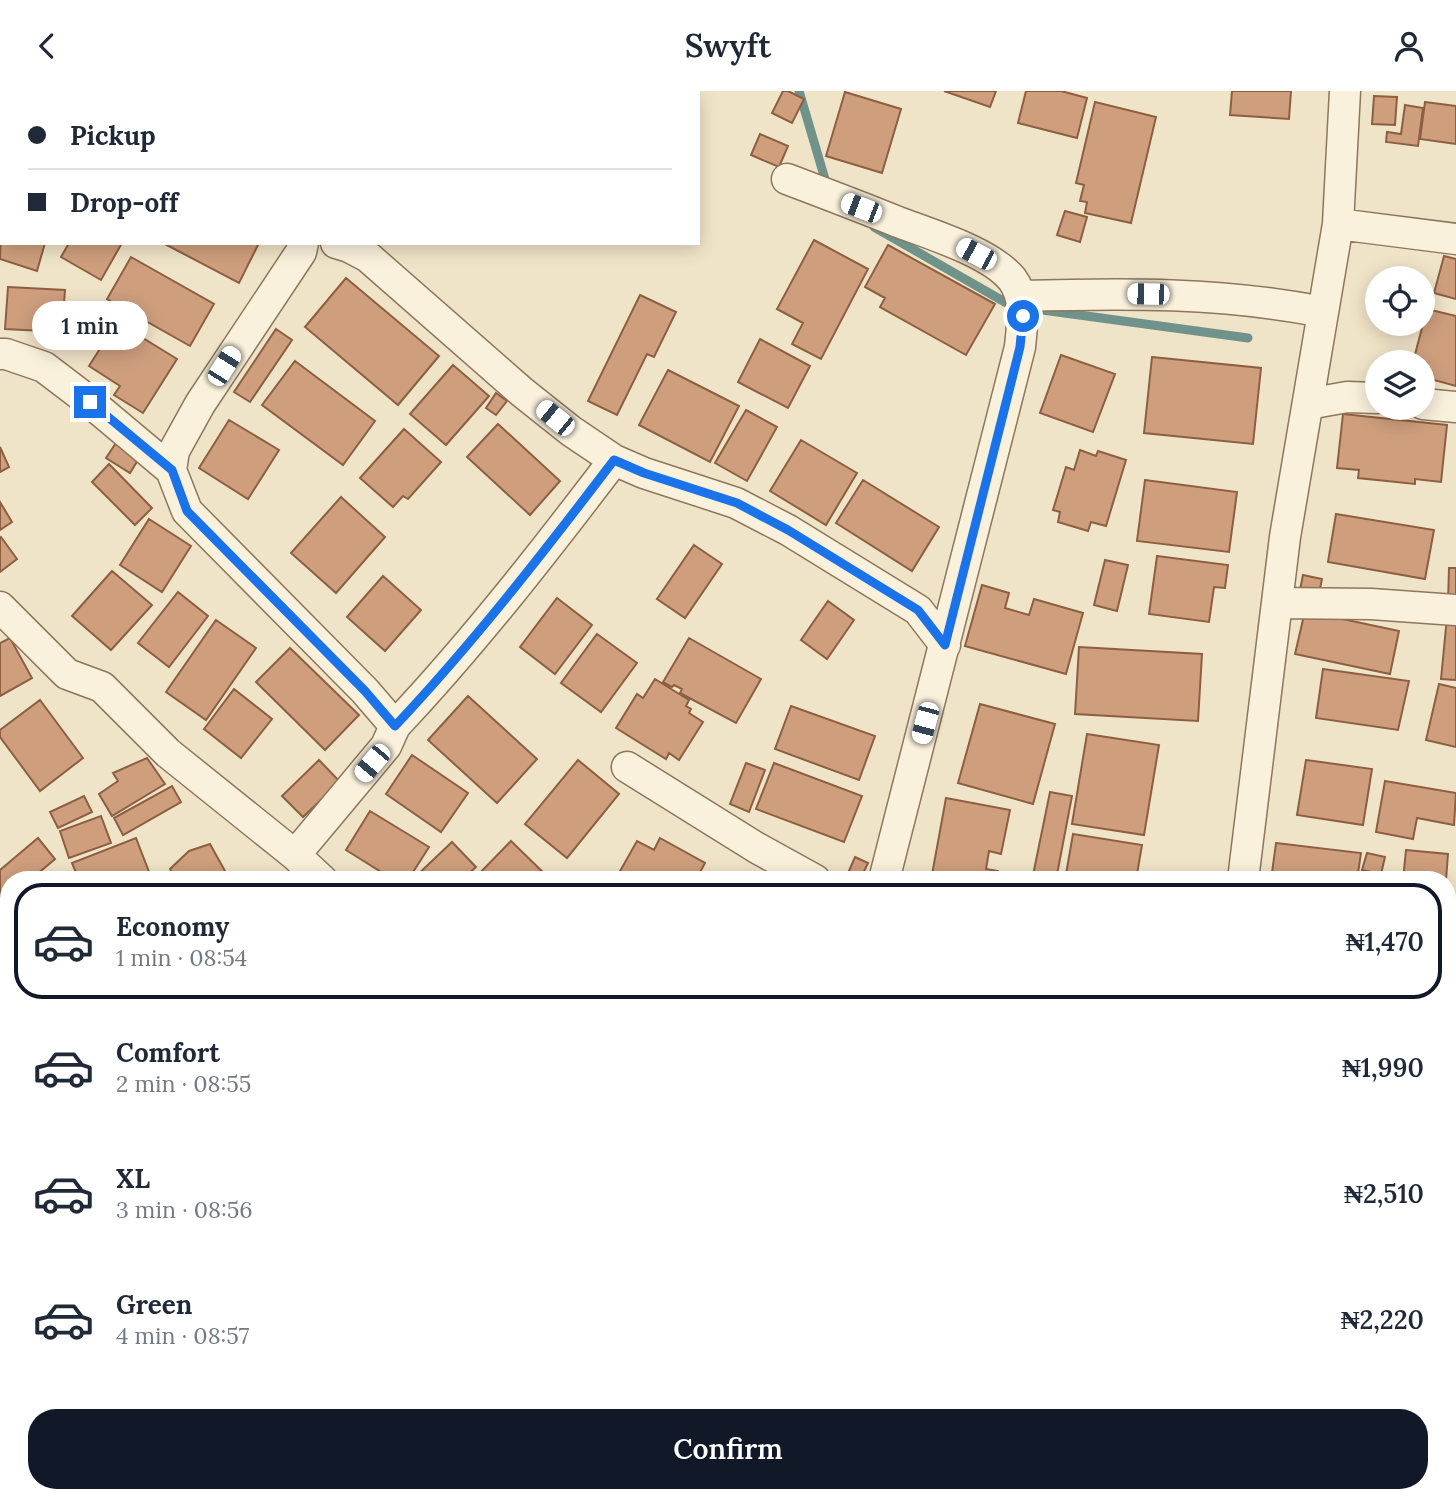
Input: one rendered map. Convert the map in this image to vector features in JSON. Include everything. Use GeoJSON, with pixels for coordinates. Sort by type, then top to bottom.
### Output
{"type":"FeatureCollection","features":[{"type":"Feature","properties":{"kind":"street"},"geometry":{"type":"LineString","coordinates":[[1244,871],[1285,537],[1338,224],[1345,91]]}},
{"type":"Feature","properties":{"kind":"street"},"geometry":{"type":"LineString","coordinates":[[787,179],[959,245],[992,263],[1011,279],[1020,296],[1023,316],[1020,347],[886,871]]}},
{"type":"Feature","properties":{"kind":"street"},"geometry":{"type":"LineString","coordinates":[[1338,224],[1456,239]]}},
{"type":"Feature","properties":{"kind":"street"},"geometry":{"type":"LineString","coordinates":[[303,245],[301,252],[200,404],[174,451],[172,470],[187,511],[365,691],[395,726]]}},
{"type":"Feature","properties":{"kind":"street"},"geometry":{"type":"LineString","coordinates":[[341,245],[368,257],[522,393],[614,460],[644,473],[737,503],[788,530],[918,610],[945,645]]}},
{"type":"Feature","properties":{"kind":"street"},"geometry":{"type":"LineString","coordinates":[[1020,296],[1120,293],[1203,295],[1323,312]]}},
{"type":"Feature","properties":{"kind":"street"},"geometry":{"type":"LineString","coordinates":[[0,354],[44,367],[172,470]]}},
{"type":"Feature","properties":{"kind":"street"},"geometry":{"type":"LineString","coordinates":[[1308,404],[1347,397],[1365,398]]}},
{"type":"Feature","properties":{"kind":"street"},"geometry":{"type":"LineString","coordinates":[[1435,405],[1456,408]]}},
{"type":"Feature","properties":{"kind":"street"},"geometry":{"type":"LineString","coordinates":[[295,855],[386,746],[395,726],[440,678],[513,591],[614,460]]}},
{"type":"Feature","properties":{"kind":"street"},"geometry":{"type":"LineString","coordinates":[[1278,603],[1371,604],[1456,610]]}},
{"type":"Feature","properties":{"kind":"street"},"geometry":{"type":"LineString","coordinates":[[0,607],[67,674],[102,687],[168,753],[312,871]]}},
{"type":"Feature","properties":{"kind":"street"},"geometry":{"type":"LineString","coordinates":[[627,767],[799,871]]}},
{"type":"Feature","properties":{"kind":"building"},"geometry":{"type":"Polygon","coordinates":[[[783,91],[804,99],[792,123],[772,113],[783,91]]]}},
{"type":"Feature","properties":{"kind":"building"},"geometry":{"type":"Polygon","coordinates":[[[944,91],[996,91],[990,107],[944,91]]]}},
{"type":"Feature","properties":{"kind":"building"},"geometry":{"type":"Polygon","coordinates":[[[1026,91],[1061,91],[1087,98],[1077,138],[1018,123],[1026,91]]]}},
{"type":"Feature","properties":{"kind":"building"},"geometry":{"type":"Polygon","coordinates":[[[1232,91],[1291,91],[1289,119],[1230,115],[1232,91]]]}},
{"type":"Feature","properties":{"kind":"building"},"geometry":{"type":"Polygon","coordinates":[[[845,92],[901,109],[882,173],[826,156],[845,92]]]}},
{"type":"Feature","properties":{"kind":"building"},"geometry":{"type":"Polygon","coordinates":[[[1374,96],[1397,97],[1395,125],[1372,124],[1374,96]]]}},
{"type":"Feature","properties":{"kind":"building"},"geometry":{"type":"Polygon","coordinates":[[[1095,102],[1156,117],[1131,223],[1085,213],[1087,202],[1080,201],[1084,185],[1076,183],[1095,102]]]}},
{"type":"Feature","properties":{"kind":"building"},"geometry":{"type":"Polygon","coordinates":[[[1425,102],[1456,106],[1456,144],[1420,139],[1425,102]]]}},
{"type":"Feature","properties":{"kind":"building"},"geometry":{"type":"Polygon","coordinates":[[[1405,105],[1423,108],[1418,146],[1386,142],[1387,132],[1401,134],[1405,105]]]}},
{"type":"Feature","properties":{"kind":"building"},"geometry":{"type":"Polygon","coordinates":[[[760,134],[788,146],[779,167],[751,155],[760,134]]]}},
{"type":"Feature","properties":{"kind":"building"},"geometry":{"type":"Polygon","coordinates":[[[1065,211],[1087,217],[1080,242],[1057,235],[1065,211]]]}},
{"type":"Feature","properties":{"kind":"building"},"geometry":{"type":"Polygon","coordinates":[[[814,240],[868,269],[821,359],[792,344],[803,323],[777,309],[814,240]]]}},
{"type":"Feature","properties":{"kind":"building"},"geometry":{"type":"Polygon","coordinates":[[[1,245],[44,245],[37,271],[0,259],[1,245]]]}},
{"type":"Feature","properties":{"kind":"building"},"geometry":{"type":"Polygon","coordinates":[[[68,245],[121,245],[101,280],[61,257],[68,245]]]}},
{"type":"Feature","properties":{"kind":"building"},"geometry":{"type":"Polygon","coordinates":[[[167,245],[258,245],[239,283],[167,245]]]}},
{"type":"Feature","properties":{"kind":"building"},"geometry":{"type":"Polygon","coordinates":[[[888,245],[995,304],[966,355],[880,307],[885,298],[865,287],[888,245]]]}},
{"type":"Feature","properties":{"kind":"building"},"geometry":{"type":"Polygon","coordinates":[[[1444,256],[1456,259],[1456,299],[1435,293],[1444,256]]]}},
{"type":"Feature","properties":{"kind":"building"},"geometry":{"type":"Polygon","coordinates":[[[131,257],[214,304],[190,346],[107,299],[131,257]]]}},
{"type":"Feature","properties":{"kind":"building"},"geometry":{"type":"Polygon","coordinates":[[[346,278],[439,356],[398,405],[305,327],[346,278]]]}},
{"type":"Feature","properties":{"kind":"building"},"geometry":{"type":"Polygon","coordinates":[[[8,287],[65,290],[62,332],[5,329],[8,287]]]}},
{"type":"Feature","properties":{"kind":"building"},"geometry":{"type":"Polygon","coordinates":[[[640,295],[676,312],[654,357],[647,354],[617,415],[588,401],[640,295]]]}},
{"type":"Feature","properties":{"kind":"building"},"geometry":{"type":"Polygon","coordinates":[[[1435,311],[1456,316],[1456,386],[1435,380],[1435,350],[1416,350],[1420,336],[1435,336],[1435,311]]]}},
{"type":"Feature","properties":{"kind":"building"},"geometry":{"type":"Polygon","coordinates":[[[117,322],[177,359],[143,413],[114,395],[120,386],[89,366],[117,322]]]}},
{"type":"Feature","properties":{"kind":"building"},"geometry":{"type":"Polygon","coordinates":[[[276,329],[292,340],[250,402],[234,392],[276,329]]]}},
{"type":"Feature","properties":{"kind":"building"},"geometry":{"type":"Polygon","coordinates":[[[760,339],[810,366],[788,408],[738,382],[760,339]]]}},
{"type":"Feature","properties":{"kind":"building"},"geometry":{"type":"Polygon","coordinates":[[[1061,355],[1115,374],[1093,432],[1040,413],[1061,355]]]}},
{"type":"Feature","properties":{"kind":"building"},"geometry":{"type":"Polygon","coordinates":[[[1152,357],[1261,368],[1253,444],[1144,433],[1152,357]]]}},
{"type":"Feature","properties":{"kind":"building"},"geometry":{"type":"Polygon","coordinates":[[[295,361],[375,421],[343,465],[262,405],[295,361]]]}},
{"type":"Feature","properties":{"kind":"building"},"geometry":{"type":"Polygon","coordinates":[[[453,365],[489,396],[446,445],[410,414],[453,365]]]}},
{"type":"Feature","properties":{"kind":"building"},"geometry":{"type":"Polygon","coordinates":[[[668,370],[739,406],[710,462],[639,425],[668,370]]]}},
{"type":"Feature","properties":{"kind":"building"},"geometry":{"type":"Polygon","coordinates":[[[496,393],[507,401],[496,415],[486,408],[496,393]]]}},
{"type":"Feature","properties":{"kind":"building"},"geometry":{"type":"Polygon","coordinates":[[[746,410],[777,427],[747,481],[715,463],[746,410]]]}},
{"type":"Feature","properties":{"kind":"building"},"geometry":{"type":"Polygon","coordinates":[[[1343,414],[1365,416],[1365,420],[1400,420],[1447,425],[1441,482],[1415,479],[1415,484],[1358,478],[1359,470],[1337,468],[1343,414]]]}},
{"type":"Feature","properties":{"kind":"building"},"geometry":{"type":"Polygon","coordinates":[[[229,420],[279,450],[248,499],[199,468],[229,420]]]}},
{"type":"Feature","properties":{"kind":"building"},"geometry":{"type":"Polygon","coordinates":[[[498,424],[560,481],[530,515],[467,457],[498,424]]]}},
{"type":"Feature","properties":{"kind":"building"},"geometry":{"type":"Polygon","coordinates":[[[404,429],[441,462],[408,499],[403,496],[393,507],[360,478],[404,429]]]}},
{"type":"Feature","properties":{"kind":"building"},"geometry":{"type":"Polygon","coordinates":[[[118,440],[141,455],[130,473],[106,458],[118,440]]]}},
{"type":"Feature","properties":{"kind":"building"},"geometry":{"type":"Polygon","coordinates":[[[801,440],[857,473],[826,525],[770,491],[801,440]]]}},
{"type":"Feature","properties":{"kind":"building"},"geometry":{"type":"Polygon","coordinates":[[[0,447],[9,467],[0,472],[0,447]]]}},
{"type":"Feature","properties":{"kind":"building"},"geometry":{"type":"Polygon","coordinates":[[[1080,450],[1096,456],[1098,451],[1126,460],[1106,526],[1091,522],[1088,531],[1058,522],[1060,512],[1053,510],[1066,467],[1074,470],[1080,450]]]}},
{"type":"Feature","properties":{"kind":"building"},"geometry":{"type":"Polygon","coordinates":[[[109,464],[152,508],[135,525],[92,482],[109,464]]]}},
{"type":"Feature","properties":{"kind":"building"},"geometry":{"type":"Polygon","coordinates":[[[863,480],[939,527],[912,571],[836,523],[863,480]]]}},
{"type":"Feature","properties":{"kind":"building"},"geometry":{"type":"Polygon","coordinates":[[[1145,480],[1237,492],[1229,552],[1137,541],[1145,480]]]}},
{"type":"Feature","properties":{"kind":"building"},"geometry":{"type":"Polygon","coordinates":[[[341,497],[385,537],[336,593],[291,553],[341,497]]]}},
{"type":"Feature","properties":{"kind":"building"},"geometry":{"type":"Polygon","coordinates":[[[0,502],[12,522],[0,530],[0,502]]]}},
{"type":"Feature","properties":{"kind":"building"},"geometry":{"type":"Polygon","coordinates":[[[1336,514],[1434,530],[1425,579],[1328,562],[1336,514]]]}},
{"type":"Feature","properties":{"kind":"building"},"geometry":{"type":"Polygon","coordinates":[[[149,519],[191,546],[162,592],[120,565],[149,519]]]}},
{"type":"Feature","properties":{"kind":"building"},"geometry":{"type":"Polygon","coordinates":[[[0,538],[17,559],[0,572],[0,538]]]}},
{"type":"Feature","properties":{"kind":"building"},"geometry":{"type":"Polygon","coordinates":[[[694,545],[722,564],[685,618],[657,599],[694,545]]]}},
{"type":"Feature","properties":{"kind":"building"},"geometry":{"type":"Polygon","coordinates":[[[1157,556],[1228,565],[1225,588],[1214,587],[1209,622],[1149,614],[1157,556]]]}},
{"type":"Feature","properties":{"kind":"building"},"geometry":{"type":"Polygon","coordinates":[[[1105,560],[1128,565],[1117,611],[1094,605],[1105,560]]]}},
{"type":"Feature","properties":{"kind":"building"},"geometry":{"type":"Polygon","coordinates":[[[1449,568],[1456,568],[1456,602],[1448,602],[1449,568]]]}},
{"type":"Feature","properties":{"kind":"building"},"geometry":{"type":"Polygon","coordinates":[[[112,571],[152,605],[111,650],[72,616],[112,571]]]}},
{"type":"Feature","properties":{"kind":"building"},"geometry":{"type":"Polygon","coordinates":[[[1303,575],[1322,579],[1318,598],[1299,595],[1303,575]]]}},
{"type":"Feature","properties":{"kind":"building"},"geometry":{"type":"Polygon","coordinates":[[[383,576],[421,610],[385,651],[347,617],[383,576]]]}},
{"type":"Feature","properties":{"kind":"building"},"geometry":{"type":"Polygon","coordinates":[[[982,585],[1009,593],[1005,608],[1029,615],[1034,599],[1083,613],[1066,674],[965,646],[982,585]]]}},
{"type":"Feature","properties":{"kind":"building"},"geometry":{"type":"Polygon","coordinates":[[[178,592],[208,616],[169,667],[138,643],[178,592]]]}},
{"type":"Feature","properties":{"kind":"building"},"geometry":{"type":"Polygon","coordinates":[[[557,598],[592,625],[555,674],[520,647],[557,598]]]}},
{"type":"Feature","properties":{"kind":"building"},"geometry":{"type":"Polygon","coordinates":[[[828,601],[854,620],[827,659],[801,640],[828,601]]]}},
{"type":"Feature","properties":{"kind":"building"},"geometry":{"type":"Polygon","coordinates":[[[1305,611],[1399,631],[1390,674],[1295,654],[1305,611]]]}},
{"type":"Feature","properties":{"kind":"building"},"geometry":{"type":"Polygon","coordinates":[[[1447,617],[1456,618],[1456,680],[1441,679],[1447,617]]]}},
{"type":"Feature","properties":{"kind":"building"},"geometry":{"type":"Polygon","coordinates":[[[216,620],[256,648],[206,720],[166,692],[216,620]]]}},
{"type":"Feature","properties":{"kind":"building"},"geometry":{"type":"Polygon","coordinates":[[[597,634],[637,663],[601,712],[561,683],[597,634]]]}},
{"type":"Feature","properties":{"kind":"building"},"geometry":{"type":"Polygon","coordinates":[[[10,638],[32,678],[0,696],[0,643],[10,638]]]}},
{"type":"Feature","properties":{"kind":"building"},"geometry":{"type":"Polygon","coordinates":[[[689,638],[761,679],[736,723],[680,693],[682,689],[663,682],[689,638]]]}},
{"type":"Feature","properties":{"kind":"building"},"geometry":{"type":"Polygon","coordinates":[[[1079,647],[1202,654],[1198,721],[1075,714],[1079,647]]]}},
{"type":"Feature","properties":{"kind":"building"},"geometry":{"type":"Polygon","coordinates":[[[290,648],[359,715],[325,750],[256,682],[290,648]]]}},
{"type":"Feature","properties":{"kind":"building"},"geometry":{"type":"Polygon","coordinates":[[[1323,669],[1409,681],[1398,730],[1316,718],[1323,669]]]}},
{"type":"Feature","properties":{"kind":"building"},"geometry":{"type":"Polygon","coordinates":[[[655,679],[689,700],[686,706],[691,709],[689,713],[703,722],[679,760],[669,753],[666,759],[616,728],[637,694],[643,698],[655,679]]]}},
{"type":"Feature","properties":{"kind":"building"},"geometry":{"type":"Polygon","coordinates":[[[1439,684],[1456,688],[1456,747],[1426,740],[1439,684]]]}},
{"type":"Feature","properties":{"kind":"building"},"geometry":{"type":"Polygon","coordinates":[[[234,689],[272,719],[241,758],[204,729],[234,689]]]}},
{"type":"Feature","properties":{"kind":"building"},"geometry":{"type":"Polygon","coordinates":[[[468,696],[537,759],[497,803],[428,740],[468,696]]]}},
{"type":"Feature","properties":{"kind":"building"},"geometry":{"type":"Polygon","coordinates":[[[40,700],[83,758],[40,791],[0,737],[0,730],[40,700]]]}},
{"type":"Feature","properties":{"kind":"building"},"geometry":{"type":"Polygon","coordinates":[[[980,704],[1055,724],[1033,804],[958,783],[980,704]]]}},
{"type":"Feature","properties":{"kind":"building"},"geometry":{"type":"Polygon","coordinates":[[[791,706],[875,736],[859,780],[775,749],[791,706]]]}},
{"type":"Feature","properties":{"kind":"building"},"geometry":{"type":"Polygon","coordinates":[[[1087,734],[1159,745],[1144,835],[1072,824],[1087,734]]]}},
{"type":"Feature","properties":{"kind":"building"},"geometry":{"type":"Polygon","coordinates":[[[412,755],[468,793],[441,832],[386,794],[412,755]]]}},
{"type":"Feature","properties":{"kind":"building"},"geometry":{"type":"Polygon","coordinates":[[[147,758],[165,784],[112,816],[99,794],[118,781],[113,773],[147,758]]]}},
{"type":"Feature","properties":{"kind":"building"},"geometry":{"type":"Polygon","coordinates":[[[319,760],[340,782],[303,817],[282,796],[319,760]]]}},
{"type":"Feature","properties":{"kind":"building"},"geometry":{"type":"Polygon","coordinates":[[[578,760],[619,794],[567,858],[525,824],[578,760]]]}},
{"type":"Feature","properties":{"kind":"building"},"geometry":{"type":"Polygon","coordinates":[[[1306,760],[1372,769],[1363,825],[1297,815],[1306,760]]]}},
{"type":"Feature","properties":{"kind":"building"},"geometry":{"type":"Polygon","coordinates":[[[746,763],[765,770],[749,812],[730,804],[746,763]]]}},
{"type":"Feature","properties":{"kind":"building"},"geometry":{"type":"Polygon","coordinates":[[[774,763],[862,796],[844,842],[756,809],[774,763]]]}},
{"type":"Feature","properties":{"kind":"building"},"geometry":{"type":"Polygon","coordinates":[[[1385,781],[1456,793],[1454,825],[1417,818],[1413,839],[1376,832],[1385,781]]]}},
{"type":"Feature","properties":{"kind":"building"},"geometry":{"type":"Polygon","coordinates":[[[172,786],[181,802],[123,835],[114,818],[172,786]]]}},
{"type":"Feature","properties":{"kind":"building"},"geometry":{"type":"Polygon","coordinates":[[[1050,792],[1072,796],[1058,871],[1034,871],[1050,792]]]}},
{"type":"Feature","properties":{"kind":"building"},"geometry":{"type":"Polygon","coordinates":[[[84,796],[92,812],[58,828],[50,812],[84,796]]]}},
{"type":"Feature","properties":{"kind":"building"},"geometry":{"type":"Polygon","coordinates":[[[946,798],[1010,810],[1001,854],[989,851],[986,869],[998,871],[933,871],[946,798]]]}},
{"type":"Feature","properties":{"kind":"building"},"geometry":{"type":"Polygon","coordinates":[[[370,811],[429,847],[414,871],[380,871],[346,850],[370,811]]]}},
{"type":"Feature","properties":{"kind":"building"},"geometry":{"type":"Polygon","coordinates":[[[101,816],[111,843],[69,858],[60,831],[101,816]]]}},
{"type":"Feature","properties":{"kind":"building"},"geometry":{"type":"Polygon","coordinates":[[[1073,834],[1142,845],[1138,871],[1067,871],[1073,834]]]}},
{"type":"Feature","properties":{"kind":"building"},"geometry":{"type":"Polygon","coordinates":[[[38,838],[55,859],[41,871],[0,870],[38,838]]]}},
{"type":"Feature","properties":{"kind":"building"},"geometry":{"type":"Polygon","coordinates":[[[136,838],[149,871],[75,871],[72,863],[136,838]]]}},
{"type":"Feature","properties":{"kind":"building"},"geometry":{"type":"Polygon","coordinates":[[[660,838],[705,863],[701,871],[620,871],[637,841],[654,850],[660,838]]]}},
{"type":"Feature","properties":{"kind":"building"},"geometry":{"type":"Polygon","coordinates":[[[511,841],[542,871],[482,871],[511,841]]]}},
{"type":"Feature","properties":{"kind":"building"},"geometry":{"type":"Polygon","coordinates":[[[452,842],[476,867],[472,871],[421,871],[452,842]]]}},
{"type":"Feature","properties":{"kind":"building"},"geometry":{"type":"Polygon","coordinates":[[[1276,843],[1361,853],[1358,871],[1272,871],[1276,843]]]}},
{"type":"Feature","properties":{"kind":"building"},"geometry":{"type":"Polygon","coordinates":[[[210,844],[225,871],[171,871],[170,869],[189,851],[210,844]]]}},
{"type":"Feature","properties":{"kind":"building"},"geometry":{"type":"Polygon","coordinates":[[[1406,850],[1448,854],[1447,871],[1404,871],[1406,850]]]}},
{"type":"Feature","properties":{"kind":"building"},"geometry":{"type":"Polygon","coordinates":[[[1367,853],[1385,857],[1382,871],[1362,870],[1367,853]]]}},
{"type":"Feature","properties":{"kind":"building"},"geometry":{"type":"Polygon","coordinates":[[[855,857],[868,863],[864,871],[849,871],[855,857]]]}},
{"type":"Feature","properties":{"kind":"waterway"},"geometry":{"type":"LineString","coordinates":[[799,91],[827,186]]}},
{"type":"Feature","properties":{"kind":"waterway"},"geometry":{"type":"LineString","coordinates":[[874,227],[1010,305],[1018,306]]}},
{"type":"Feature","properties":{"kind":"waterway"},"geometry":{"type":"LineString","coordinates":[[1035,309],[1248,338]]}},
{"type":"Feature","properties":{"kind":"route"},"geometry":{"type":"LineString","coordinates":[[90,402],[172,470],[187,511],[308,632],[395,726],[440,678],[513,591],[614,460],[644,473],[737,503],[788,530],[918,610],[945,645],[1020,347],[1023,316]]}}]}
